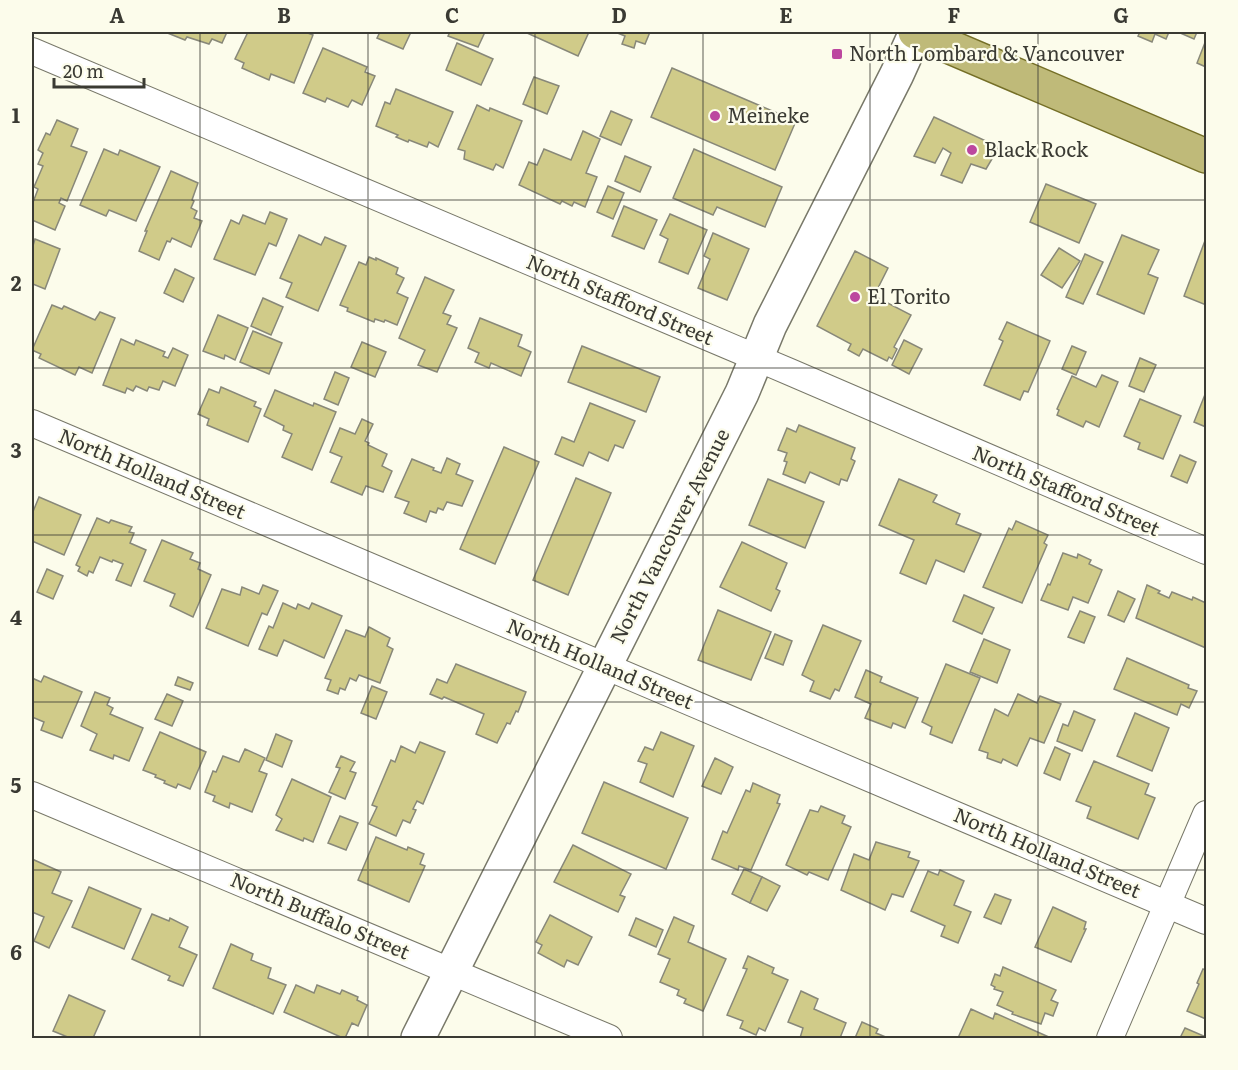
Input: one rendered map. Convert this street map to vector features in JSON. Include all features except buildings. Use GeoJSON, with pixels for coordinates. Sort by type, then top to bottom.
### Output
{"type":"FeatureCollection","features":[{"type":"Feature","properties":{"kind":"main road"},"geometry":{"type":"LineString","coordinates":[[916,32],[1206,156]]}},
{"type":"Feature","properties":{"kind":"street"},"geometry":{"type":"LineString","coordinates":[[32,44],[37,32]]}},
{"type":"Feature","properties":{"kind":"street","name":"North Vancouver Avenue"},"geometry":{"type":"LineString","coordinates":[[418,1038],[742,393],[770,325],[893,83],[916,32]]}},
{"type":"Feature","properties":{"kind":"street","name":"North Stafford Street"},"geometry":{"type":"LineString","coordinates":[[32,51],[1206,551]]}},
{"type":"Feature","properties":{"kind":"street","name":"North Holland Street"},"geometry":{"type":"LineString","coordinates":[[32,423],[1206,921]]}},
{"type":"Feature","properties":{"kind":"street","name":"North Buffalo Street"},"geometry":{"type":"LineString","coordinates":[[32,795],[609,1038]]}},
{"type":"Feature","properties":{"kind":"street"},"geometry":{"type":"LineString","coordinates":[[1110,1038],[1206,814]]}},
{"type":"Feature","properties":{"kind":"place","name":"North Lombard & Vancouver"},"geometry":{"type":"Point","coordinates":[837,54]}},
{"type":"Feature","properties":{"kind":"place","name":"Meineke"},"geometry":{"type":"Point","coordinates":[715,116]}},
{"type":"Feature","properties":{"kind":"place","name":"Black Rock"},"geometry":{"type":"Point","coordinates":[972,150]}},
{"type":"Feature","properties":{"kind":"place","name":"El Torito"},"geometry":{"type":"Point","coordinates":[855,297]}}]}
